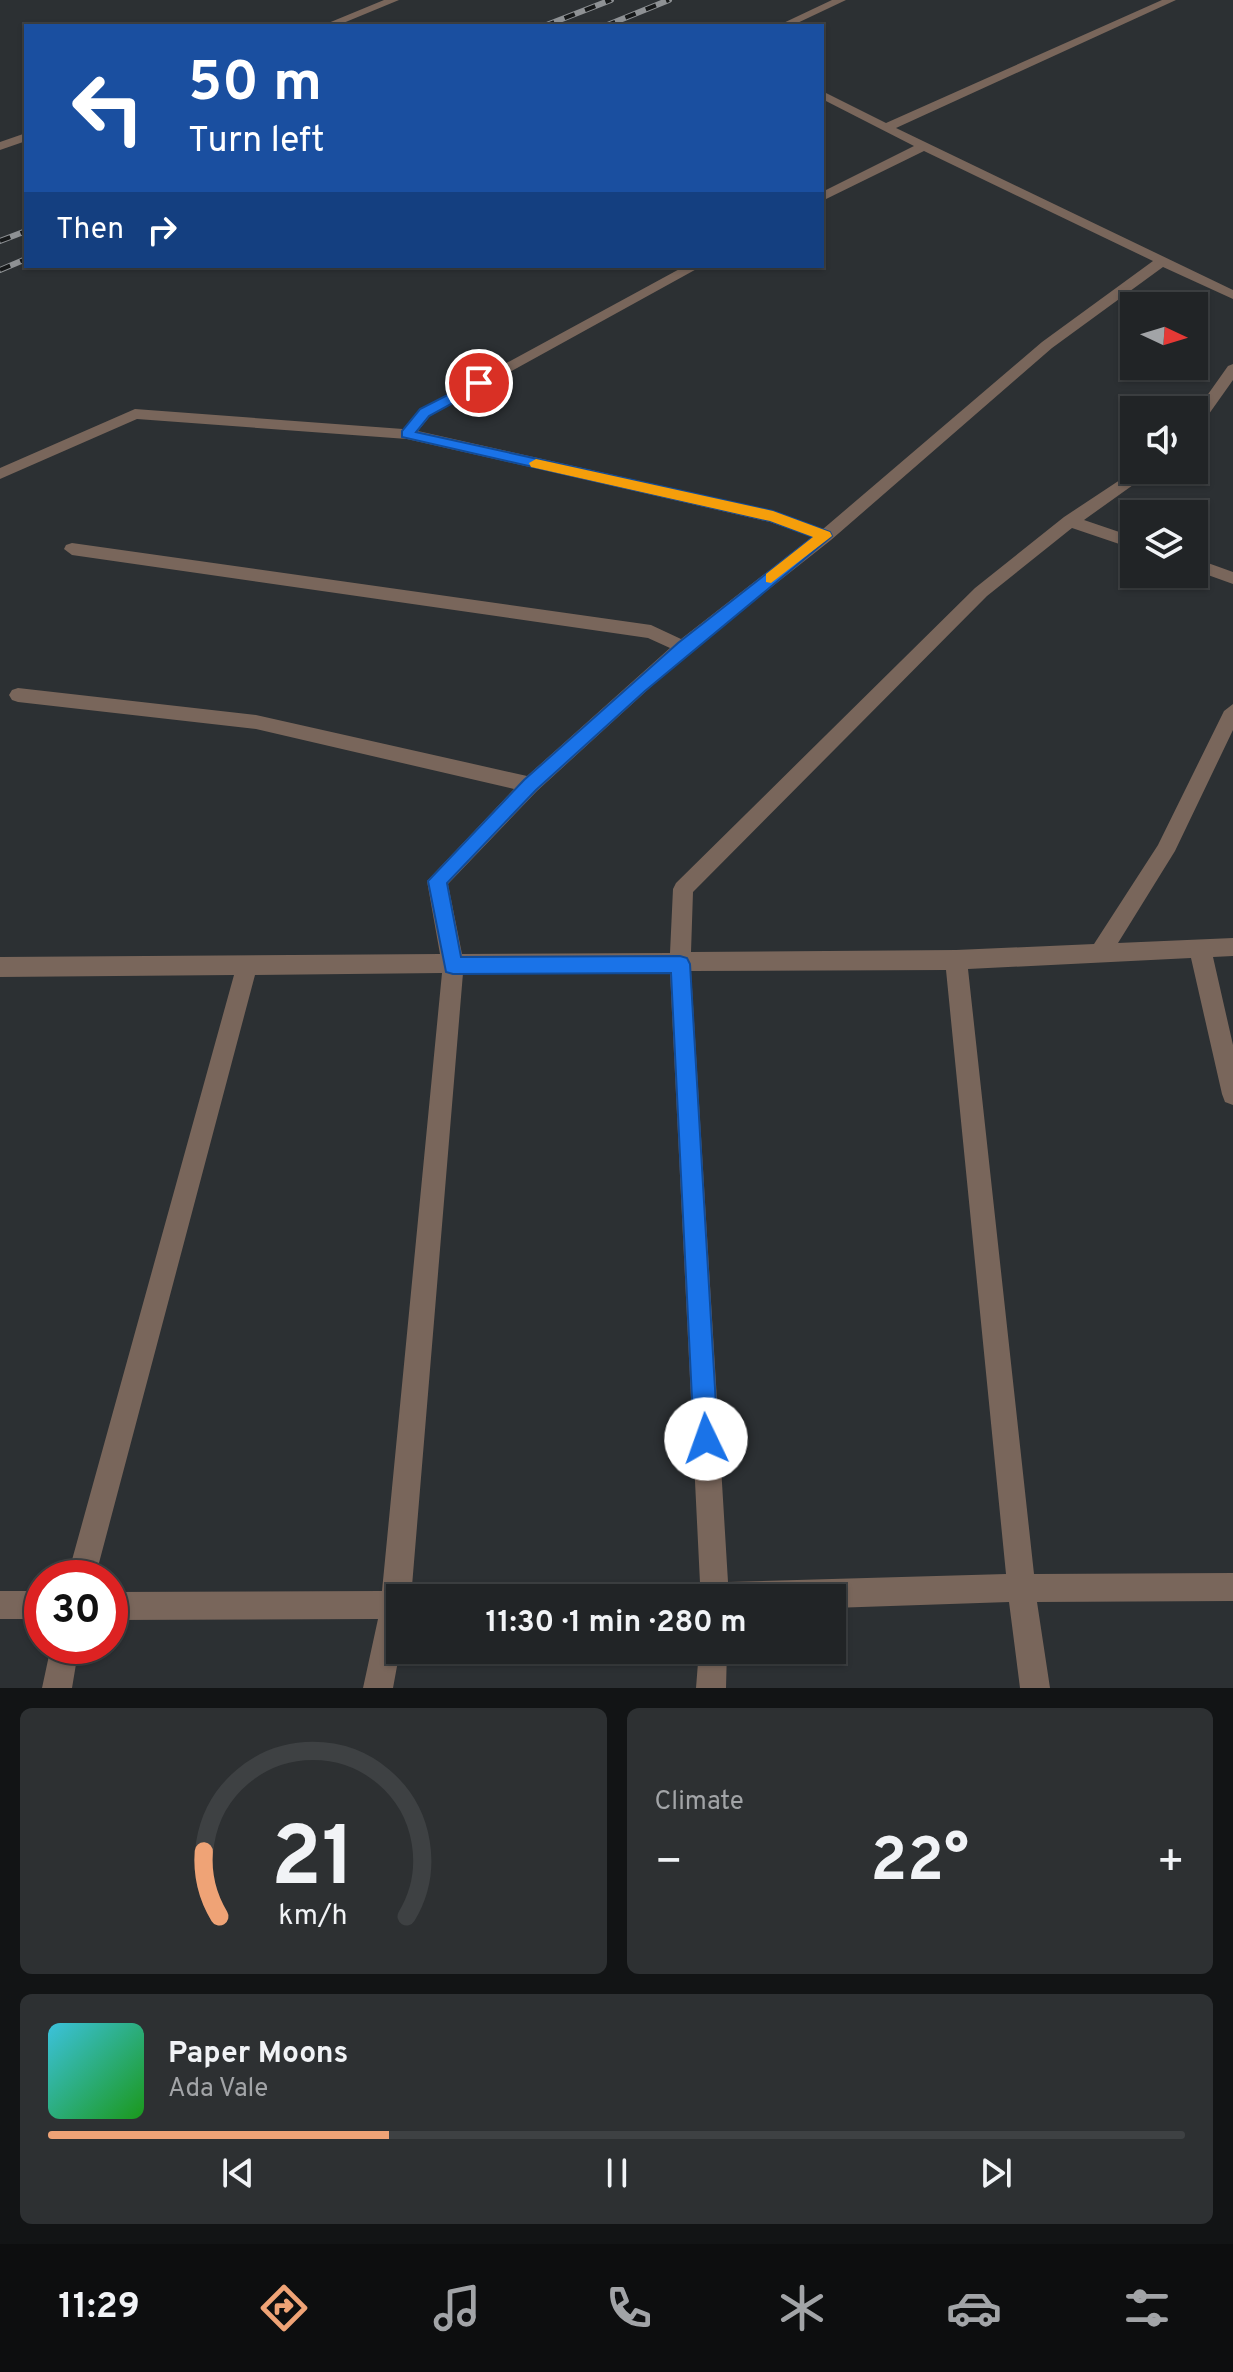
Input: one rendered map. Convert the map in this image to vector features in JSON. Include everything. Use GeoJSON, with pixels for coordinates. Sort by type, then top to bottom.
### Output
{"type":"FeatureCollection","features":[{"type":"Feature","properties":{"kind":"street"},"geometry":{"type":"LineString","coordinates":[[331,24],[394,0]]}},
{"type":"Feature","properties":{"kind":"street"},"geometry":{"type":"LineString","coordinates":[[787,24],[841,0]]}},
{"type":"Feature","properties":{"kind":"street"},"geometry":{"type":"LineString","coordinates":[[886,128],[1171,0]]}},
{"type":"Feature","properties":{"kind":"street"},"geometry":{"type":"LineString","coordinates":[[824,95],[1233,295]]}},
{"type":"Feature","properties":{"kind":"street"},"geometry":{"type":"LineString","coordinates":[[0,146],[24,138]]}},
{"type":"Feature","properties":{"kind":"street"},"geometry":{"type":"LineString","coordinates":[[824,196],[924,146]]}},
{"type":"Feature","properties":{"kind":"street"},"geometry":{"type":"LineString","coordinates":[[400,1584],[453,965],[437,881],[530,785],[683,647],[825,536],[1047,345],[1162,261]]}},
{"type":"Feature","properties":{"kind":"street"},"geometry":{"type":"LineString","coordinates":[[407,434],[425,413],[691,268]]}},
{"type":"Feature","properties":{"kind":"street"},"geometry":{"type":"LineString","coordinates":[[1208,405],[1233,369]]}},
{"type":"Feature","properties":{"kind":"street"},"geometry":{"type":"LineString","coordinates":[[0,474],[135,414],[407,434],[773,517],[825,536]]}},
{"type":"Feature","properties":{"kind":"street"},"geometry":{"type":"LineString","coordinates":[[714,1584],[680,964],[683,889],[981,592],[1070,521],[1125,484]]}},
{"type":"Feature","properties":{"kind":"street"},"geometry":{"type":"LineString","coordinates":[[1070,521],[1120,538]]}},
{"type":"Feature","properties":{"kind":"street"},"geometry":{"type":"LineString","coordinates":[[72,549],[651,632],[683,647]]}},
{"type":"Feature","properties":{"kind":"street"},"geometry":{"type":"LineString","coordinates":[[1208,569],[1233,578]]}},
{"type":"Feature","properties":{"kind":"street"},"geometry":{"type":"LineString","coordinates":[[18,695],[256,722],[432,760],[530,785]]}},
{"type":"Feature","properties":{"kind":"street"},"geometry":{"type":"LineString","coordinates":[[1100,953],[1165,851],[1233,711]]}},
{"type":"Feature","properties":{"kind":"street"},"geometry":{"type":"LineString","coordinates":[[1,969],[956,960],[1233,947]]}},
{"type":"Feature","properties":{"kind":"street"},"geometry":{"type":"LineString","coordinates":[[1200,949],[1233,1094]]}},
{"type":"Feature","properties":{"kind":"street"},"geometry":{"type":"LineString","coordinates":[[956,960],[1021,1588],[1035,1688]]}},
{"type":"Feature","properties":{"kind":"street"},"geometry":{"type":"LineString","coordinates":[[86,1560],[247,966]]}},
{"type":"Feature","properties":{"kind":"street"},"geometry":{"type":"LineString","coordinates":[[846,1593],[1233,1587]]}},
{"type":"Feature","properties":{"kind":"street"},"geometry":{"type":"LineString","coordinates":[[0,1605],[24,1605]]}},
{"type":"Feature","properties":{"kind":"street"},"geometry":{"type":"LineString","coordinates":[[128,1606],[386,1605]]}},
{"type":"Feature","properties":{"kind":"street"},"geometry":{"type":"LineString","coordinates":[[378,1688],[386,1655]]}},
{"type":"Feature","properties":{"kind":"street"},"geometry":{"type":"LineString","coordinates":[[57,1688],[62,1664]]}},
{"type":"Feature","properties":{"kind":"street"},"geometry":{"type":"LineString","coordinates":[[711,1688],[712,1664]]}},
{"type":"Feature","properties":{"kind":"railway"},"geometry":{"type":"LineString","coordinates":[[549,24],[611,0]]}},
{"type":"Feature","properties":{"kind":"railway"},"geometry":{"type":"LineString","coordinates":[[610,24],[669,0]]}},
{"type":"Feature","properties":{"kind":"railway"},"geometry":{"type":"LineString","coordinates":[[0,241],[24,232]]}},
{"type":"Feature","properties":{"kind":"railway"},"geometry":{"type":"LineString","coordinates":[[0,270],[24,260]]}},
{"type":"Feature","properties":{"kind":"slow traffic"},"geometry":{"type":"LineString","coordinates":[[536,463],[773,517],[825,536],[771,578]]}},
{"type":"Feature","properties":{"kind":"route"},"geometry":{"type":"LineString","coordinates":[[479,383],[425,413],[407,434],[773,517],[825,536],[683,647],[530,785],[437,881],[453,965],[680,964],[706,1439]]}}]}
